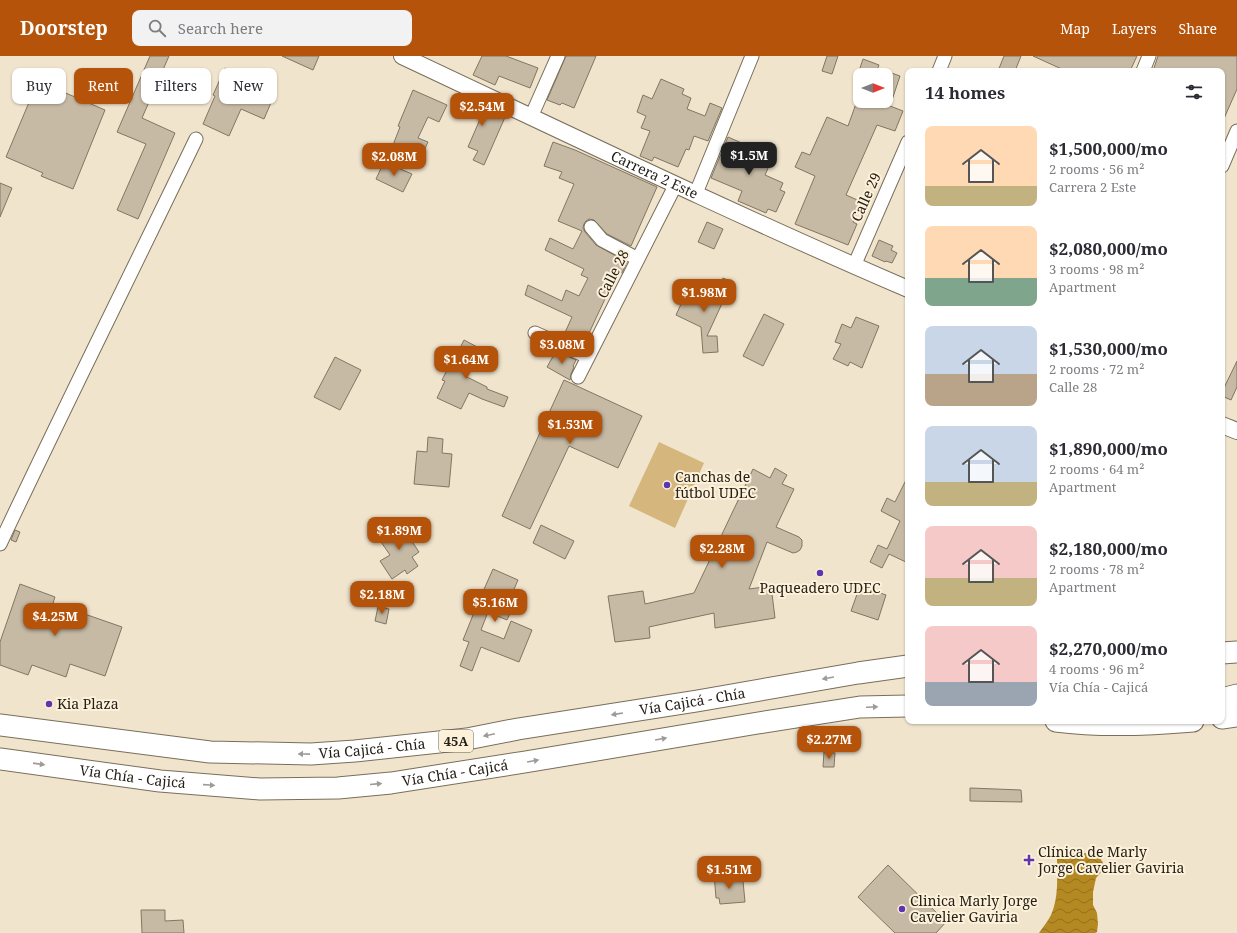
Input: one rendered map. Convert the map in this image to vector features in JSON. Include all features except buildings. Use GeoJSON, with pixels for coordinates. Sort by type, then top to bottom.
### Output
{"type":"FeatureCollection","features":[{"type":"Feature","properties":{"kind":"highway"},"geometry":{"type":"LineString","coordinates":[[1225,640],[1237,639]]}},
{"type":"Feature","properties":{"kind":"highway"},"geometry":{"type":"LineString","coordinates":[[1225,653],[1237,652]]}},
{"type":"Feature","properties":{"kind":"highway","name":"Vía Cajicá - Chía"},"geometry":{"type":"LineString","coordinates":[[0,725],[210,752],[252,754],[318,754],[355,752],[467,740],[518,729],[905,666]]}},
{"type":"Feature","properties":{"kind":"highway"},"geometry":{"type":"LineString","coordinates":[[858,673],[889,682],[905,681]]}},
{"type":"Feature","properties":{"kind":"highway"},"geometry":{"type":"LineString","coordinates":[[1225,698],[1237,695]]}},
{"type":"Feature","properties":{"kind":"highway","name":"Vía Chía - Cajicá"},"geometry":{"type":"LineString","coordinates":[[0,759],[160,781],[260,789],[338,788],[391,783],[860,707],[905,706]]}},
{"type":"Feature","properties":{"kind":"highway"},"geometry":{"type":"LineString","coordinates":[[1225,718],[1237,716]]}},
{"type":"Feature","properties":{"kind":"highway"},"geometry":{"type":"LineString","coordinates":[[1080,724],[1138,724]]}},
{"type":"Feature","properties":{"kind":"street"},"geometry":{"type":"LineString","coordinates":[[531,117],[558,56]]}},
{"type":"Feature","properties":{"kind":"street"},"geometry":{"type":"LineString","coordinates":[[696,193],[752,56]]}},
{"type":"Feature","properties":{"kind":"street"},"geometry":{"type":"LineString","coordinates":[[940,68],[946,56]]}},
{"type":"Feature","properties":{"kind":"street"},"geometry":{"type":"LineString","coordinates":[[1144,68],[1149,56]]}},
{"type":"Feature","properties":{"kind":"street","name":"Carrera 2 Este"},"geometry":{"type":"LineString","coordinates":[[410,58],[531,117],[854,266],[905,288]]}},
{"type":"Feature","properties":{"kind":"street"},"geometry":{"type":"LineString","coordinates":[[1225,159],[1237,131]]}},
{"type":"Feature","properties":{"kind":"street"},"geometry":{"type":"LineString","coordinates":[[0,544],[44,450],[196,139]]}},
{"type":"Feature","properties":{"kind":"street","name":"Calle 29"},"geometry":{"type":"LineString","coordinates":[[854,266],[905,149]]}},
{"type":"Feature","properties":{"kind":"street","name":"Calle 28"},"geometry":{"type":"LineString","coordinates":[[578,377],[676,184]]}},
{"type":"Feature","properties":{"kind":"street"},"geometry":{"type":"LineString","coordinates":[[591,226],[602,240],[638,259]]}},
{"type":"Feature","properties":{"kind":"street"},"geometry":{"type":"LineString","coordinates":[[535,333],[588,357]]}},
{"type":"Feature","properties":{"kind":"street"},"geometry":{"type":"LineString","coordinates":[[1225,426],[1237,431]]}},
{"type":"Feature","properties":{"kind":"shaded area","name":"Canchas de fútbol UDEC"},"geometry":{"type":"Polygon","coordinates":[[[659,442],[704,463],[675,528],[629,506],[659,442]]]}},
{"type":"Feature","properties":{"kind":"water"},"geometry":{"type":"Polygon","coordinates":[[[1064,852],[1091,854],[1100,858],[1103,863],[1103,870],[1096,878],[1093,892],[1093,905],[1097,913],[1098,924],[1097,932],[1095,933],[1039,933],[1050,917],[1054,908],[1057,887],[1057,859],[1064,852]]]}},
{"type":"Feature","properties":{"kind":"place","name":"Canchas de fútbol UDEC"},"geometry":{"type":"Point","coordinates":[667,485]}},
{"type":"Feature","properties":{"kind":"place","name":"Paqueadero UDEC"},"geometry":{"type":"Point","coordinates":[820,573]}},
{"type":"Feature","properties":{"kind":"place","name":"Kia Plaza"},"geometry":{"type":"Point","coordinates":[49,704]}},
{"type":"Feature","properties":{"kind":"place","name":"Clínica de Marly Jorge Cavelier Gaviria"},"geometry":{"type":"Point","coordinates":[1029,860]}},
{"type":"Feature","properties":{"kind":"place","name":"Clinica Marly Jorge Cavelier Gaviria"},"geometry":{"type":"Point","coordinates":[902,909]}}]}
